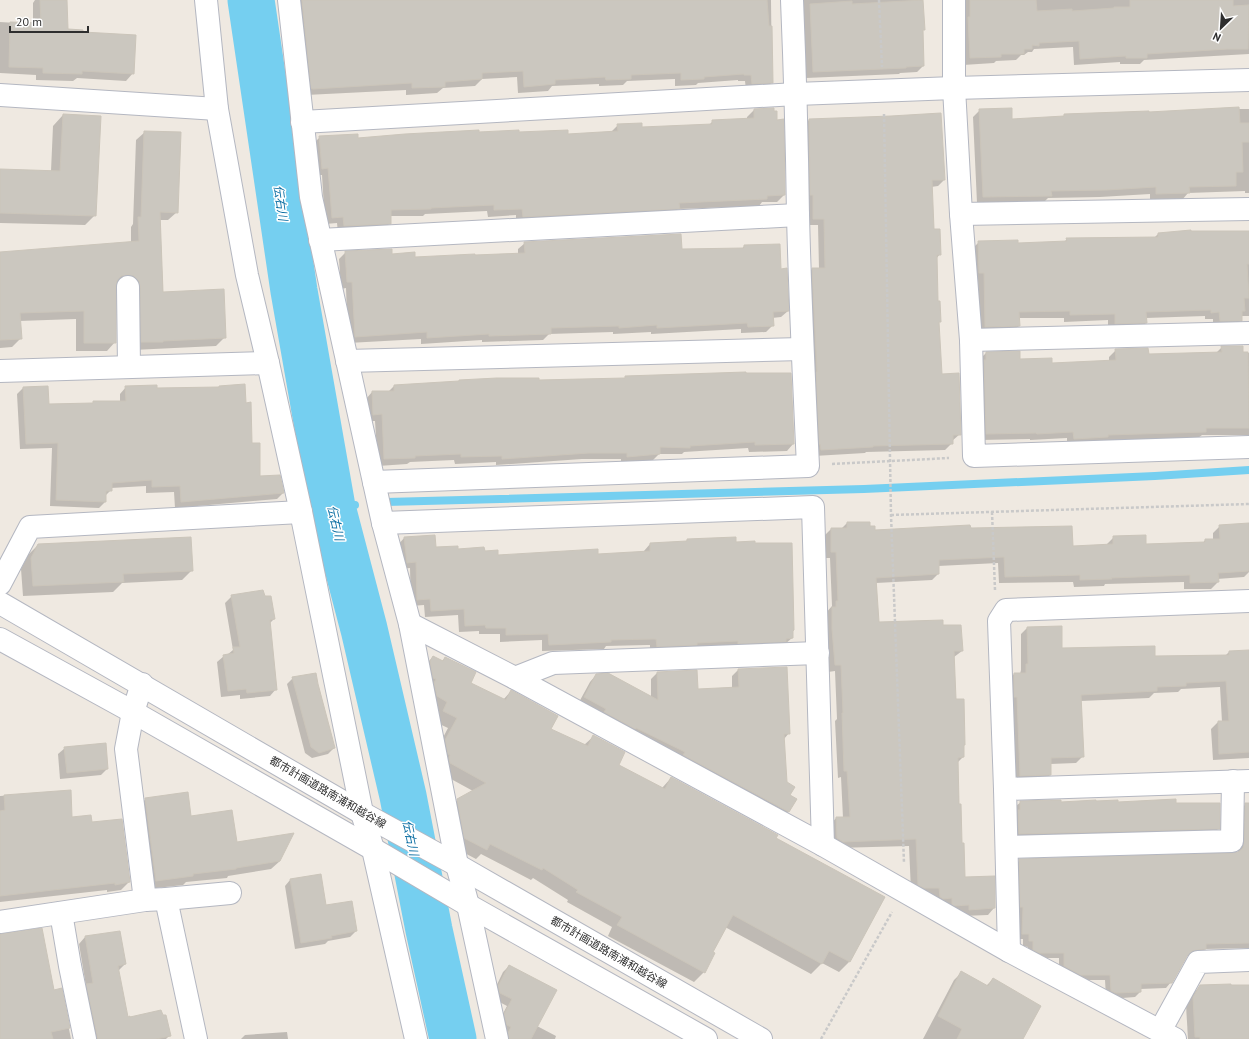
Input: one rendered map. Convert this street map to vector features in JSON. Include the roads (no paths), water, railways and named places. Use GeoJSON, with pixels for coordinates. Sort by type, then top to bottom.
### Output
{"type":"FeatureCollection","features":[{"type":"Feature","properties":{"kind":"street"},"geometry":{"type":"LineString","coordinates":[[206,0],[216,109],[247,275],[379,852],[416,1039]]}},
{"type":"Feature","properties":{"kind":"street"},"geometry":{"type":"LineString","coordinates":[[289,0],[311,197],[383,523],[410,624],[457,865],[468,905],[498,1039]]}},
{"type":"Feature","properties":{"kind":"street"},"geometry":{"type":"LineString","coordinates":[[374,482],[808,466],[802,349],[796,94],[792,0]]}},
{"type":"Feature","properties":{"kind":"street"},"geometry":{"type":"LineString","coordinates":[[954,0],[954,88],[961,214],[971,340],[974,456],[1249,447]]}},
{"type":"Feature","properties":{"kind":"street"},"geometry":{"type":"LineString","coordinates":[[302,122],[796,94],[1249,80]]}},
{"type":"Feature","properties":{"kind":"street"},"geometry":{"type":"LineString","coordinates":[[0,95],[216,109]]}},
{"type":"Feature","properties":{"kind":"street"},"geometry":{"type":"LineString","coordinates":[[961,214],[1249,209]]}},
{"type":"Feature","properties":{"kind":"street"},"geometry":{"type":"LineString","coordinates":[[320,240],[798,215]]}},
{"type":"Feature","properties":{"kind":"street"},"geometry":{"type":"LineString","coordinates":[[128,287],[129,367]]}},
{"type":"Feature","properties":{"kind":"street"},"geometry":{"type":"LineString","coordinates":[[971,340],[1249,333]]}},
{"type":"Feature","properties":{"kind":"street"},"geometry":{"type":"LineString","coordinates":[[347,361],[802,349]]}},
{"type":"Feature","properties":{"kind":"street"},"geometry":{"type":"LineString","coordinates":[[0,371],[268,363]]}},
{"type":"Feature","properties":{"kind":"street"},"geometry":{"type":"LineString","coordinates":[[383,523],[813,507],[823,845]]}},
{"type":"Feature","properties":{"kind":"street"},"geometry":{"type":"LineString","coordinates":[[0,584],[30,527],[301,512]]}},
{"type":"Feature","properties":{"kind":"street"},"geometry":{"type":"LineString","coordinates":[[1009,951],[999,621],[1006,610],[1249,601]]}},
{"type":"Feature","properties":{"kind":"street","name":"都市計画道路南浦和越谷線"},"geometry":{"type":"LineString","coordinates":[[0,603],[370,817],[457,865],[761,1039]]}},
{"type":"Feature","properties":{"kind":"street"},"geometry":{"type":"LineString","coordinates":[[410,624],[515,678],[823,845],[1009,951],[1167,1035],[1198,962],[1249,960]]}},
{"type":"Feature","properties":{"kind":"street"},"geometry":{"type":"LineString","coordinates":[[0,639],[133,712],[379,852],[468,905],[706,1039]]}},
{"type":"Feature","properties":{"kind":"street"},"geometry":{"type":"LineString","coordinates":[[515,678],[553,663],[818,653]]}},
{"type":"Feature","properties":{"kind":"street"},"geometry":{"type":"LineString","coordinates":[[142,684],[133,712],[126,749],[155,900],[196,1039]]}},
{"type":"Feature","properties":{"kind":"street"},"geometry":{"type":"LineString","coordinates":[[1005,789],[1241,781],[1232,841],[1007,847]]}},
{"type":"Feature","properties":{"kind":"street"},"geometry":{"type":"LineString","coordinates":[[0,922],[155,900],[230,893]]}},
{"type":"Feature","properties":{"kind":"street"},"geometry":{"type":"LineString","coordinates":[[61,913],[85,1039]]}},
{"type":"Feature","properties":{"kind":"waterway","name":"伝右川"},"geometry":{"type":"LineString","coordinates":[[251,0],[294,291],[332,507],[364,629],[403,796],[429,930],[453,1039]]}},
{"type":"Feature","properties":{"kind":"waterway"},"geometry":{"type":"LineString","coordinates":[[386,502],[864,489],[1155,476],[1249,470]]}},
{"type":"Feature","properties":{"kind":"waterway"},"geometry":{"type":"LineString","coordinates":[[332,507],[355,505]]}}]}
